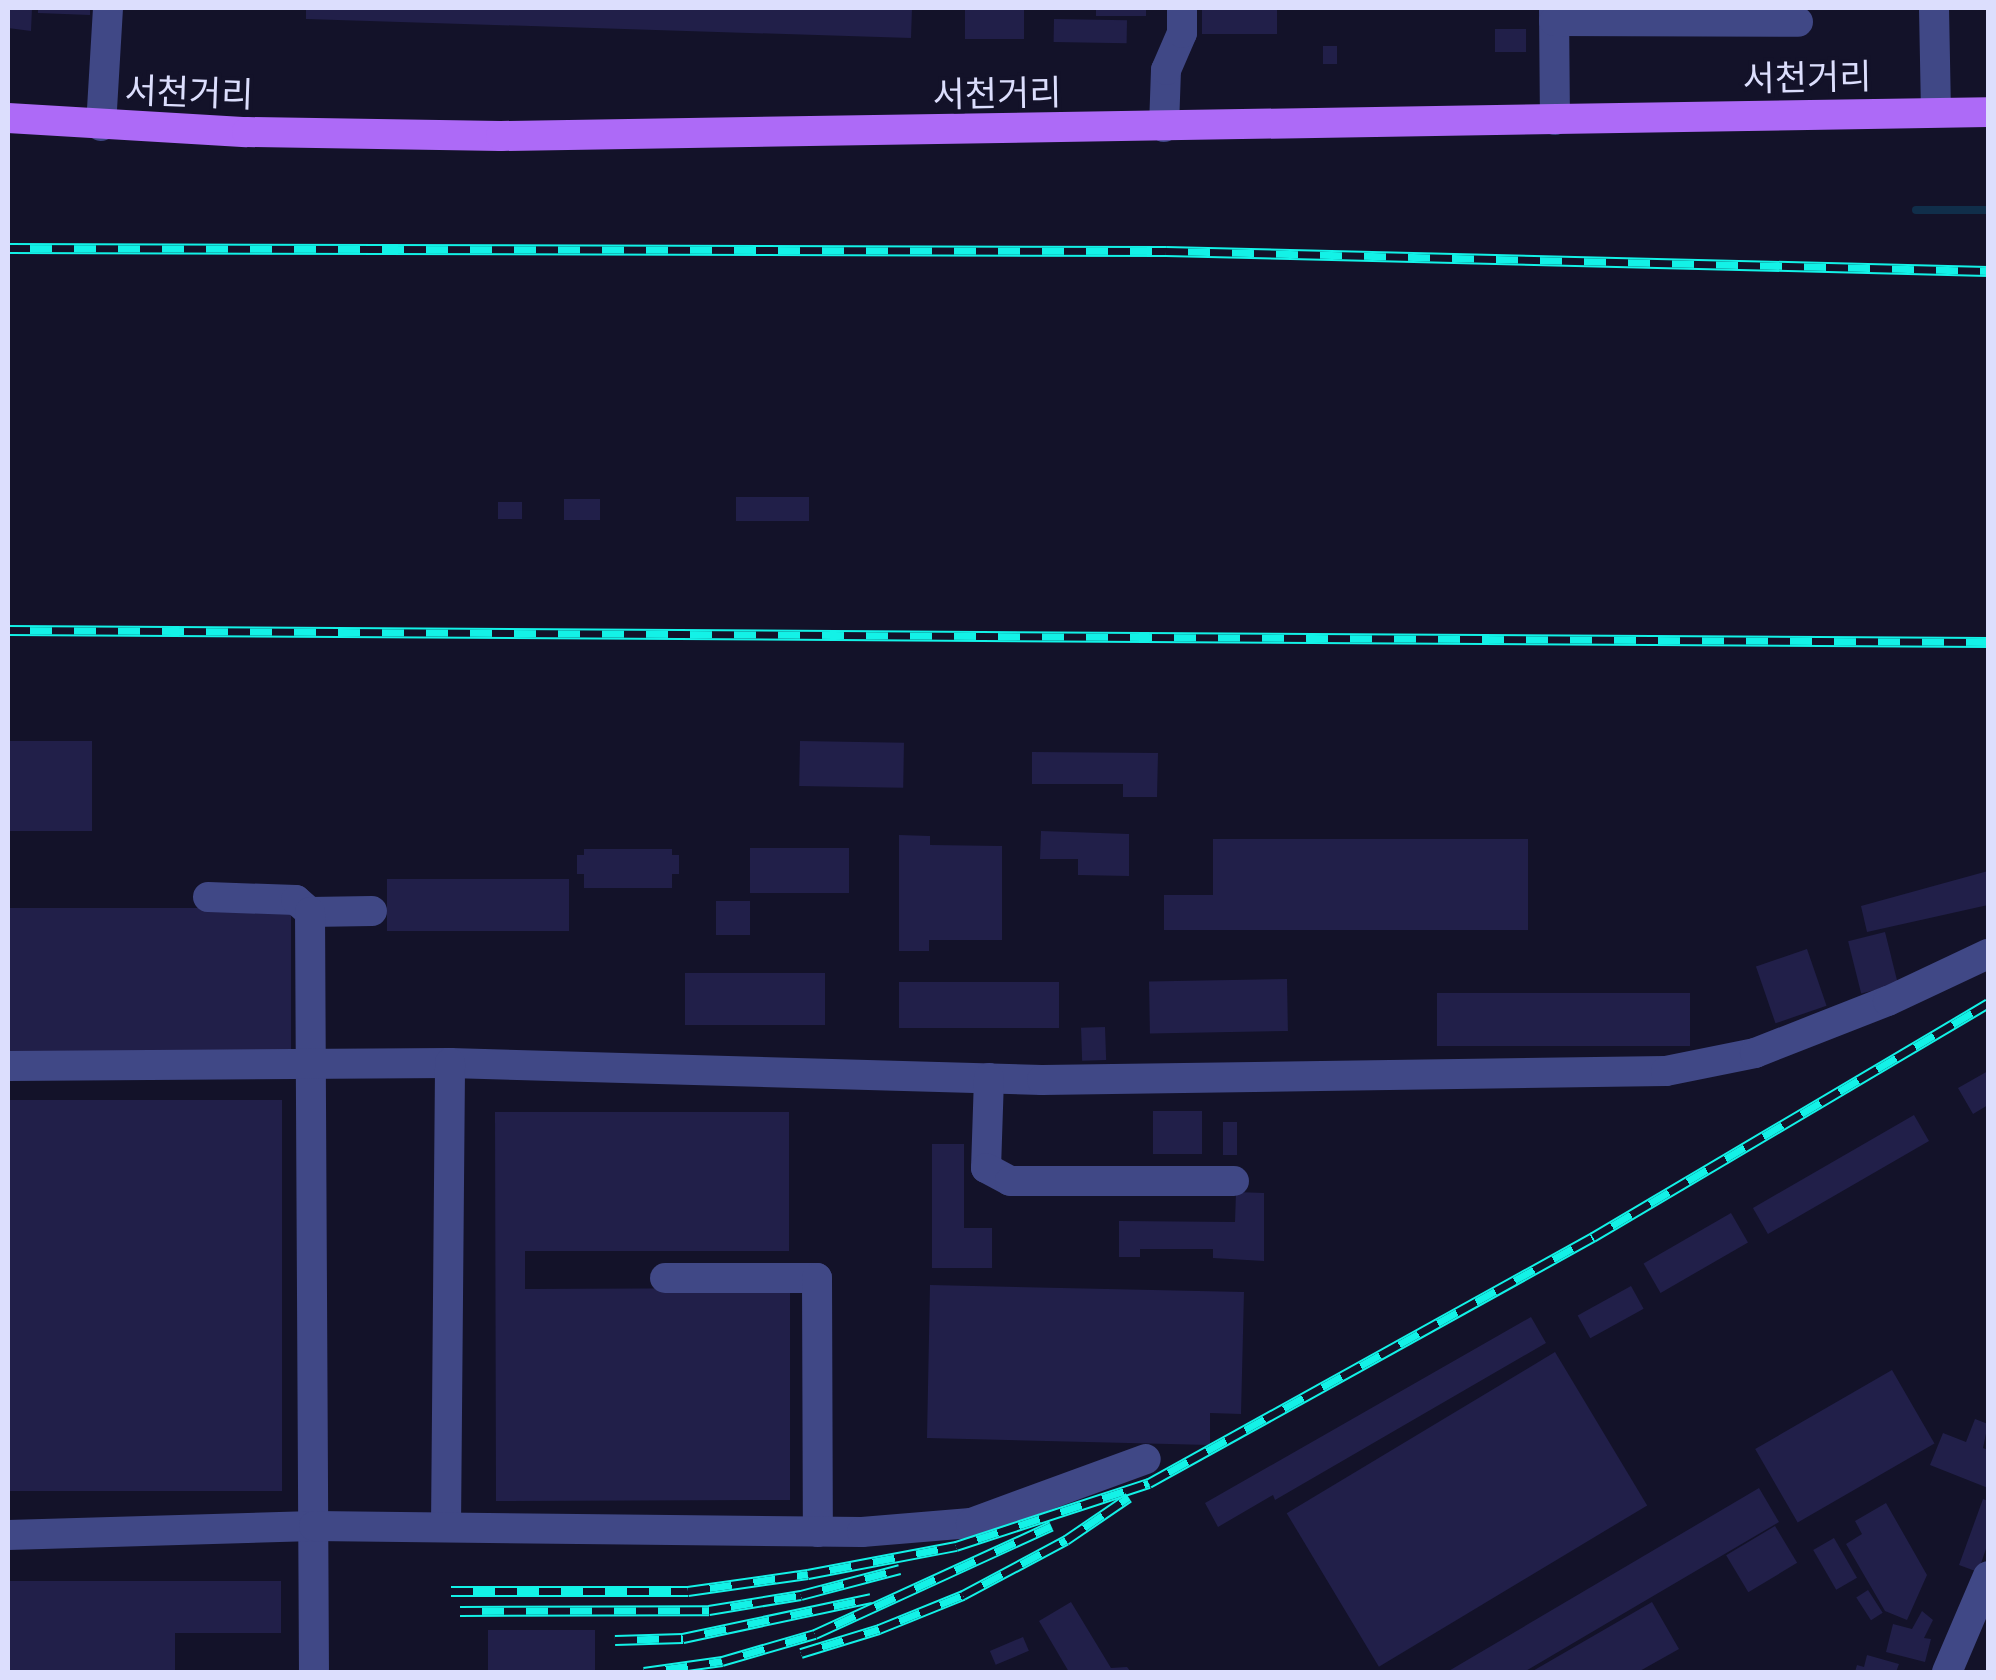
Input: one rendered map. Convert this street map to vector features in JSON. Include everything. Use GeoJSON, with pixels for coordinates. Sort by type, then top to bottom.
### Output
{"type":"FeatureCollection","features":[{"type":"Feature","properties":{"kind":"main road","name":"서천거리"},"geometry":{"type":"LineString","coordinates":[[8,118],[101,126],[501,136],[1988,112]]}},
{"type":"Feature","properties":{"kind":"street"},"geometry":{"type":"LineString","coordinates":[[101,126],[108,8]]}},
{"type":"Feature","properties":{"kind":"street"},"geometry":{"type":"LineString","coordinates":[[1164,127],[1166,70],[1182,33],[1182,8]]}},
{"type":"Feature","properties":{"kind":"street"},"geometry":{"type":"LineString","coordinates":[[1934,8],[1936,112]]}},
{"type":"Feature","properties":{"kind":"street"},"geometry":{"type":"LineString","coordinates":[[1556,120],[1554,14],[1798,22]]}},
{"type":"Feature","properties":{"kind":"street"},"geometry":{"type":"LineString","coordinates":[[208,897],[296,900],[310,912],[372,911]]}},
{"type":"Feature","properties":{"kind":"street"},"geometry":{"type":"LineString","coordinates":[[310,912],[314,1672]]}},
{"type":"Feature","properties":{"kind":"street"},"geometry":{"type":"LineString","coordinates":[[8,1066],[308,1067],[450,1063],[989,1078],[1666,1072],[1755,1053],[1888,1001],[1988,954]]}},
{"type":"Feature","properties":{"kind":"street"},"geometry":{"type":"LineString","coordinates":[[446,1527],[450,1063]]}},
{"type":"Feature","properties":{"kind":"street"},"geometry":{"type":"LineString","coordinates":[[989,1078],[986,1168],[1010,1182],[1234,1181]]}},
{"type":"Feature","properties":{"kind":"street"},"geometry":{"type":"LineString","coordinates":[[666,1278],[817,1278],[818,1532]]}},
{"type":"Feature","properties":{"kind":"street"},"geometry":{"type":"LineString","coordinates":[[8,1535],[314,1526],[818,1532],[971,1523],[1146,1458]]}},
{"type":"Feature","properties":{"kind":"street"},"geometry":{"type":"LineString","coordinates":[[1947,1672],[1988,1576]]}},
{"type":"Feature","properties":{"kind":"building"},"geometry":{"type":"Polygon","coordinates":[[[8,8],[32,8],[31,31],[8,28],[8,8]]]}},
{"type":"Feature","properties":{"kind":"building"},"geometry":{"type":"Polygon","coordinates":[[[38,8],[90,8],[90,15],[38,13],[38,8]]]}},
{"type":"Feature","properties":{"kind":"building"},"geometry":{"type":"Polygon","coordinates":[[[306,8],[912,8],[911,38],[306,19],[306,8]]]}},
{"type":"Feature","properties":{"kind":"building"},"geometry":{"type":"Polygon","coordinates":[[[965,8],[1024,8],[1024,39],[965,39],[965,8]]]}},
{"type":"Feature","properties":{"kind":"building"},"geometry":{"type":"Polygon","coordinates":[[[1096,8],[1146,8],[1146,16],[1096,16],[1096,8]]]}},
{"type":"Feature","properties":{"kind":"building"},"geometry":{"type":"Polygon","coordinates":[[[1202,8],[1277,8],[1277,34],[1202,34],[1202,8]]]}},
{"type":"Feature","properties":{"kind":"building"},"geometry":{"type":"Polygon","coordinates":[[[1054,19],[1127,20],[1127,43],[1054,42],[1054,19]]]}},
{"type":"Feature","properties":{"kind":"building"},"geometry":{"type":"Polygon","coordinates":[[[1495,29],[1526,29],[1526,52],[1495,52],[1495,29]]]}},
{"type":"Feature","properties":{"kind":"building"},"geometry":{"type":"Polygon","coordinates":[[[1323,46],[1337,46],[1337,64],[1323,64],[1323,46]]]}},
{"type":"Feature","properties":{"kind":"building"},"geometry":{"type":"Polygon","coordinates":[[[736,497],[809,497],[809,521],[736,521],[736,497]]]}},
{"type":"Feature","properties":{"kind":"building"},"geometry":{"type":"Polygon","coordinates":[[[564,499],[600,499],[600,520],[564,520],[564,499]]]}},
{"type":"Feature","properties":{"kind":"building"},"geometry":{"type":"Polygon","coordinates":[[[498,502],[522,502],[522,519],[498,519],[498,502]]]}},
{"type":"Feature","properties":{"kind":"building"},"geometry":{"type":"Polygon","coordinates":[[[8,741],[92,741],[92,831],[8,831],[8,741]]]}},
{"type":"Feature","properties":{"kind":"building"},"geometry":{"type":"Polygon","coordinates":[[[800,741],[904,743],[903,788],[799,786],[800,741]]]}},
{"type":"Feature","properties":{"kind":"building"},"geometry":{"type":"Polygon","coordinates":[[[1032,752],[1158,753],[1157,797],[1123,797],[1123,784],[1032,784],[1032,752]]]}},
{"type":"Feature","properties":{"kind":"building"},"geometry":{"type":"Polygon","coordinates":[[[1041,831],[1129,834],[1129,876],[1078,875],[1078,859],[1040,859],[1041,831]]]}},
{"type":"Feature","properties":{"kind":"building"},"geometry":{"type":"Polygon","coordinates":[[[899,835],[930,836],[930,845],[1002,846],[1002,940],[929,940],[929,951],[899,951],[899,835]]]}},
{"type":"Feature","properties":{"kind":"building"},"geometry":{"type":"Polygon","coordinates":[[[1213,839],[1528,839],[1528,930],[1164,930],[1164,895],[1213,895],[1213,839]]]}},
{"type":"Feature","properties":{"kind":"building"},"geometry":{"type":"Polygon","coordinates":[[[750,848],[849,848],[849,893],[750,893],[750,848]]]}},
{"type":"Feature","properties":{"kind":"building"},"geometry":{"type":"Polygon","coordinates":[[[584,849],[672,849],[672,855],[679,855],[679,874],[672,874],[672,888],[584,888],[584,874],[577,874],[577,855],[584,855],[584,849]]]}},
{"type":"Feature","properties":{"kind":"building"},"geometry":{"type":"Polygon","coordinates":[[[1988,871],[1988,905],[1867,932],[1861,906],[1988,871]]]}},
{"type":"Feature","properties":{"kind":"building"},"geometry":{"type":"Polygon","coordinates":[[[387,879],[569,879],[569,931],[387,931],[387,879]]]}},
{"type":"Feature","properties":{"kind":"building"},"geometry":{"type":"Polygon","coordinates":[[[716,901],[750,901],[750,935],[716,935],[716,901]]]}},
{"type":"Feature","properties":{"kind":"building"},"geometry":{"type":"Polygon","coordinates":[[[8,908],[291,908],[291,1054],[8,1054],[8,908]]]}},
{"type":"Feature","properties":{"kind":"building"},"geometry":{"type":"Polygon","coordinates":[[[1885,932],[1898,984],[1861,994],[1848,941],[1885,932]]]}},
{"type":"Feature","properties":{"kind":"building"},"geometry":{"type":"Polygon","coordinates":[[[1807,949],[1827,1006],[1775,1023],[1756,967],[1807,949]]]}},
{"type":"Feature","properties":{"kind":"building"},"geometry":{"type":"Polygon","coordinates":[[[685,973],[825,973],[825,1025],[685,1025],[685,973]]]}},
{"type":"Feature","properties":{"kind":"building"},"geometry":{"type":"Polygon","coordinates":[[[1287,979],[1288,1031],[1150,1033],[1149,981],[1287,979]]]}},
{"type":"Feature","properties":{"kind":"building"},"geometry":{"type":"Polygon","coordinates":[[[899,982],[1059,982],[1059,1028],[899,1028],[899,982]]]}},
{"type":"Feature","properties":{"kind":"building"},"geometry":{"type":"Polygon","coordinates":[[[1437,993],[1690,993],[1690,1046],[1437,1046],[1437,993]]]}},
{"type":"Feature","properties":{"kind":"building"},"geometry":{"type":"Polygon","coordinates":[[[1105,1027],[1106,1060],[1082,1061],[1081,1028],[1105,1027]]]}},
{"type":"Feature","properties":{"kind":"building"},"geometry":{"type":"Polygon","coordinates":[[[1988,1071],[1988,1105],[1973,1114],[1958,1088],[1988,1071]]]}},
{"type":"Feature","properties":{"kind":"building"},"geometry":{"type":"Polygon","coordinates":[[[8,1100],[282,1100],[282,1491],[8,1491],[8,1100]]]}},
{"type":"Feature","properties":{"kind":"building"},"geometry":{"type":"Polygon","coordinates":[[[1153,1111],[1202,1111],[1202,1154],[1153,1154],[1153,1111]]]}},
{"type":"Feature","properties":{"kind":"building"},"geometry":{"type":"Polygon","coordinates":[[[495,1112],[789,1112],[789,1251],[525,1251],[525,1289],[790,1288],[790,1500],[496,1501],[495,1112]]]}},
{"type":"Feature","properties":{"kind":"building"},"geometry":{"type":"Polygon","coordinates":[[[1914,1115],[1929,1141],[1768,1234],[1753,1208],[1914,1115]]]}},
{"type":"Feature","properties":{"kind":"building"},"geometry":{"type":"Polygon","coordinates":[[[1223,1122],[1237,1122],[1237,1155],[1223,1155],[1223,1122]]]}},
{"type":"Feature","properties":{"kind":"building"},"geometry":{"type":"Polygon","coordinates":[[[932,1144],[964,1144],[964,1228],[992,1228],[992,1268],[932,1268],[932,1144]]]}},
{"type":"Feature","properties":{"kind":"building"},"geometry":{"type":"Polygon","coordinates":[[[1236,1192],[1264,1193],[1264,1261],[1213,1258],[1213,1249],[1140,1249],[1140,1257],[1119,1257],[1119,1221],[1235,1222],[1236,1192]]]}},
{"type":"Feature","properties":{"kind":"building"},"geometry":{"type":"Polygon","coordinates":[[[1731,1213],[1748,1242],[1661,1293],[1644,1264],[1731,1213]]]}},
{"type":"Feature","properties":{"kind":"building"},"geometry":{"type":"Polygon","coordinates":[[[930,1285],[1244,1292],[1241,1414],[1210,1413],[1210,1445],[927,1438],[930,1285]]]}},
{"type":"Feature","properties":{"kind":"building"},"geometry":{"type":"Polygon","coordinates":[[[1631,1286],[1644,1309],[1590,1338],[1578,1316],[1631,1286]]]}},
{"type":"Feature","properties":{"kind":"building"},"geometry":{"type":"Polygon","coordinates":[[[1531,1317],[1546,1343],[1275,1500],[1273,1495],[1218,1527],[1205,1503],[1531,1317]]]}},
{"type":"Feature","properties":{"kind":"building"},"geometry":{"type":"Polygon","coordinates":[[[1555,1352],[1647,1505],[1379,1667],[1287,1513],[1555,1352]]]}},
{"type":"Feature","properties":{"kind":"building"},"geometry":{"type":"Polygon","coordinates":[[[1892,1370],[1934,1444],[1798,1523],[1755,1449],[1892,1370]]]}},
{"type":"Feature","properties":{"kind":"building"},"geometry":{"type":"Polygon","coordinates":[[[1975,1419],[1988,1424],[1983,1448],[1988,1450],[1988,1488],[1930,1465],[1943,1433],[1966,1442],[1975,1419]]]}},
{"type":"Feature","properties":{"kind":"building"},"geometry":{"type":"Polygon","coordinates":[[[1759,1488],[1779,1522],[1524,1672],[1447,1672],[1759,1488]]]}},
{"type":"Feature","properties":{"kind":"building"},"geometry":{"type":"Polygon","coordinates":[[[1983,1499],[1988,1501],[1988,1543],[1978,1572],[1959,1565],[1983,1499]]]}},
{"type":"Feature","properties":{"kind":"building"},"geometry":{"type":"Polygon","coordinates":[[[1886,1503],[1927,1575],[1907,1620],[1885,1611],[1846,1544],[1862,1534],[1855,1521],[1886,1503]]]}},
{"type":"Feature","properties":{"kind":"building"},"geometry":{"type":"Polygon","coordinates":[[[1775,1526],[1797,1563],[1748,1592],[1726,1555],[1775,1526]]]}},
{"type":"Feature","properties":{"kind":"building"},"geometry":{"type":"Polygon","coordinates":[[[1834,1538],[1857,1578],[1836,1590],[1813,1550],[1834,1538]]]}},
{"type":"Feature","properties":{"kind":"building"},"geometry":{"type":"Polygon","coordinates":[[[8,1581],[281,1581],[281,1633],[175,1633],[175,1672],[8,1672],[8,1581]]]}},
{"type":"Feature","properties":{"kind":"building"},"geometry":{"type":"Polygon","coordinates":[[[1868,1590],[1883,1613],[1871,1620],[1856,1598],[1868,1590]]]}},
{"type":"Feature","properties":{"kind":"building"},"geometry":{"type":"Polygon","coordinates":[[[1071,1602],[1111,1668],[1127,1667],[1131,1672],[1069,1672],[1039,1621],[1071,1602]]]}},
{"type":"Feature","properties":{"kind":"building"},"geometry":{"type":"Polygon","coordinates":[[[1652,1602],[1679,1649],[1638,1672],[1531,1672],[1652,1602]]]}},
{"type":"Feature","properties":{"kind":"building"},"geometry":{"type":"Polygon","coordinates":[[[1922,1611],[1933,1620],[1924,1638],[1931,1639],[1925,1662],[1886,1652],[1893,1624],[1912,1629],[1922,1611]]]}},
{"type":"Feature","properties":{"kind":"building"},"geometry":{"type":"Polygon","coordinates":[[[488,1630],[595,1630],[595,1672],[488,1672],[488,1630]]]}},
{"type":"Feature","properties":{"kind":"building"},"geometry":{"type":"Polygon","coordinates":[[[1023,1637],[1029,1651],[996,1665],[990,1651],[1023,1637]]]}},
{"type":"Feature","properties":{"kind":"building"},"geometry":{"type":"Polygon","coordinates":[[[1867,1655],[1899,1664],[1896,1672],[1855,1672],[1857,1665],[1864,1667],[1867,1655]]]}},
{"type":"Feature","properties":{"kind":"waterway"},"geometry":{"type":"LineString","coordinates":[[1916,210],[1988,210]]}},
{"type":"Feature","properties":{"kind":"railway"},"geometry":{"type":"LineString","coordinates":[[8,248],[1166,251],[1988,271]]}},
{"type":"Feature","properties":{"kind":"railway"},"geometry":{"type":"LineString","coordinates":[[8,630],[1988,642]]}},
{"type":"Feature","properties":{"kind":"railway"},"geometry":{"type":"LineString","coordinates":[[451,1591],[688,1591],[808,1574],[956,1546],[1149,1483],[1593,1237],[1988,1003]]}},
{"type":"Feature","properties":{"kind":"railway"},"geometry":{"type":"LineString","coordinates":[[801,1653],[879,1629],[963,1595],[1066,1540],[1129,1497]]}},
{"type":"Feature","properties":{"kind":"railway"},"geometry":{"type":"LineString","coordinates":[[644,1672],[722,1661],[815,1634],[1051,1526]]}},
{"type":"Feature","properties":{"kind":"railway"},"geometry":{"type":"LineString","coordinates":[[460,1611],[709,1610],[801,1595],[900,1569]]}},
{"type":"Feature","properties":{"kind":"railway"},"geometry":{"type":"LineString","coordinates":[[615,1640],[683,1638],[871,1598]]}}]}
